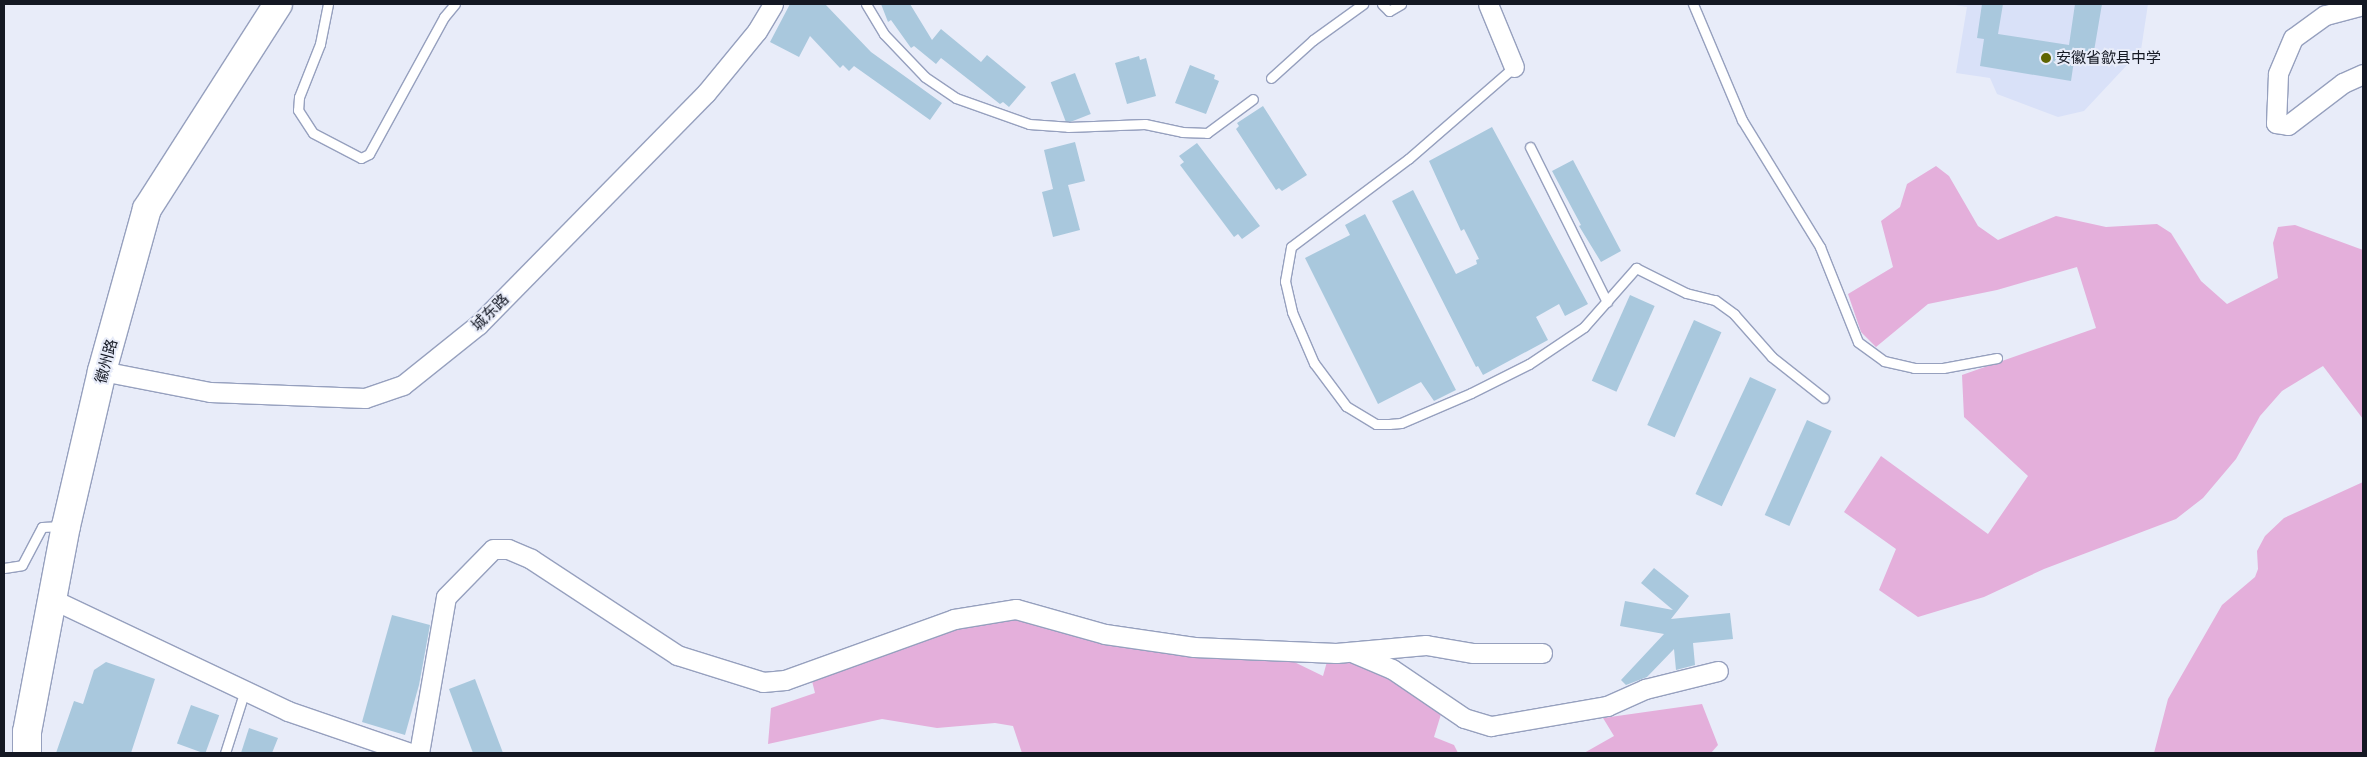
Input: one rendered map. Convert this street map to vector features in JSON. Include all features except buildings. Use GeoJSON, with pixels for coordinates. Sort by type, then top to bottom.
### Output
{"type":"FeatureCollection","features":[{"type":"Feature","properties":{"kind":"main road","name":"徽州路"},"geometry":{"type":"LineString","coordinates":[[27,753],[27,732],[66,526],[102,371],[146,209],[278,4]]}},
{"type":"Feature","properties":{"kind":"street","name":"城东路"},"geometry":{"type":"LineString","coordinates":[[102,371],[210,392],[365,398],[403,385],[478,325],[706,93],[757,31],[773,4]]}},
{"type":"Feature","properties":{"kind":"street"},"geometry":{"type":"LineString","coordinates":[[1488,4],[1514,68]]}},
{"type":"Feature","properties":{"kind":"street"},"geometry":{"type":"LineString","coordinates":[[2363,5],[2324,15],[2293,38],[2278,74],[2276,123],[2288,125],[2343,83],[2363,74]]}},
{"type":"Feature","properties":{"kind":"street"},"geometry":{"type":"LineString","coordinates":[[419,753],[446,597],[493,548],[508,549],[531,559],[677,655],[763,682],[793,677],[954,619],[1016,610],[1075,627],[1149,642],[1203,647],[1351,651],[1426,645],[1473,653],[1542,653]]}},
{"type":"Feature","properties":{"kind":"street"},"geometry":{"type":"LineString","coordinates":[[52,599],[288,711],[410,753]]}},
{"type":"Feature","properties":{"kind":"street"},"geometry":{"type":"LineString","coordinates":[[1351,651],[1392,669],[1464,718],[1491,726],[1607,706],[1645,689],[1718,671]]}},
{"type":"Feature","properties":{"kind":"lane"},"geometry":{"type":"LineString","coordinates":[[328,4],[320,44],[299,97],[298,110],[313,134],[361,158],[369,154],[444,17],[455,4]]}},
{"type":"Feature","properties":{"kind":"lane"},"geometry":{"type":"LineString","coordinates":[[866,4],[892,44],[925,77],[956,98],[1029,124],[1068,127],[1145,124],[1182,132],[1207,132],[1253,99]]}},
{"type":"Feature","properties":{"kind":"lane"},"geometry":{"type":"LineString","coordinates":[[1271,78],[1313,40],[1363,4]]}},
{"type":"Feature","properties":{"kind":"lane"},"geometry":{"type":"LineString","coordinates":[[1382,4],[1389,11],[1401,4]]}},
{"type":"Feature","properties":{"kind":"lane"},"geometry":{"type":"LineString","coordinates":[[1693,4],[1742,120],[1820,247],[1858,342],[1884,361],[1914,368],[1943,368],[1997,358]]}},
{"type":"Feature","properties":{"kind":"lane"},"geometry":{"type":"LineString","coordinates":[[1514,68],[1408,159],[1291,247],[1284,281],[1299,331],[1319,371],[1346,406],[1376,424],[1388,424],[1437,409],[1529,364],[1584,327],[1636,268],[1686,293],[1715,300],[1734,314],[1772,357],[1824,398]]}},
{"type":"Feature","properties":{"kind":"lane"},"geometry":{"type":"LineString","coordinates":[[1530,147],[1607,302]]}},
{"type":"Feature","properties":{"kind":"lane"},"geometry":{"type":"LineString","coordinates":[[4,568],[22,565],[42,527],[66,526]]}},
{"type":"Feature","properties":{"kind":"lane"},"geometry":{"type":"LineString","coordinates":[[225,753],[245,690]]}},
{"type":"Feature","properties":{"kind":"shaded area","name":"安徽省歙县中学"},"geometry":{"type":"Polygon","coordinates":[[[1949,4],[2148,4],[2141,50],[2084,111],[2058,117],[1997,94],[1990,78],[1956,73],[1967,7],[1949,4]]]}},
{"type":"Feature","properties":{"kind":"shaded area"},"geometry":{"type":"Polygon","coordinates":[[[1936,166],[1949,176],[1978,226],[1998,240],[2056,216],[2106,227],[2157,224],[2171,233],[2201,281],[2227,304],[2278,278],[2273,243],[2278,227],[2295,225],[2363,250],[2363,419],[2323,366],[2282,391],[2260,416],[2236,459],[2203,498],[2176,519],[2044,569],[1984,597],[1918,617],[1879,590],[1896,549],[1844,512],[1881,456],[1988,534],[2028,476],[1964,417],[1962,375],[2096,328],[2077,267],[1997,290],[1928,304],[1876,347],[1861,332],[1848,294],[1893,267],[1881,221],[1900,207],[1907,184],[1936,166]]]}},
{"type":"Feature","properties":{"kind":"shaded area"},"geometry":{"type":"Polygon","coordinates":[[[2363,482],[2363,753],[2154,753],[2168,699],[2222,605],[2255,577],[2258,569],[2257,551],[2265,536],[2284,518],[2363,482]]]}},
{"type":"Feature","properties":{"kind":"shaded area"},"geometry":{"type":"Polygon","coordinates":[[[1027,617],[1288,659],[1323,676],[1328,658],[1357,657],[1442,711],[1434,737],[1454,745],[1458,753],[1022,753],[1013,726],[995,723],[937,728],[882,719],[768,744],[771,708],[815,693],[812,681],[949,627],[1027,617]]]}},
{"type":"Feature","properties":{"kind":"shaded area"},"geometry":{"type":"Polygon","coordinates":[[[1702,704],[1718,745],[1711,753],[1584,753],[1614,736],[1603,718],[1702,704]]]}},
{"type":"Feature","properties":{"kind":"place","name":"安徽省歙县中学"},"geometry":{"type":"Point","coordinates":[2046,58]}}]}
